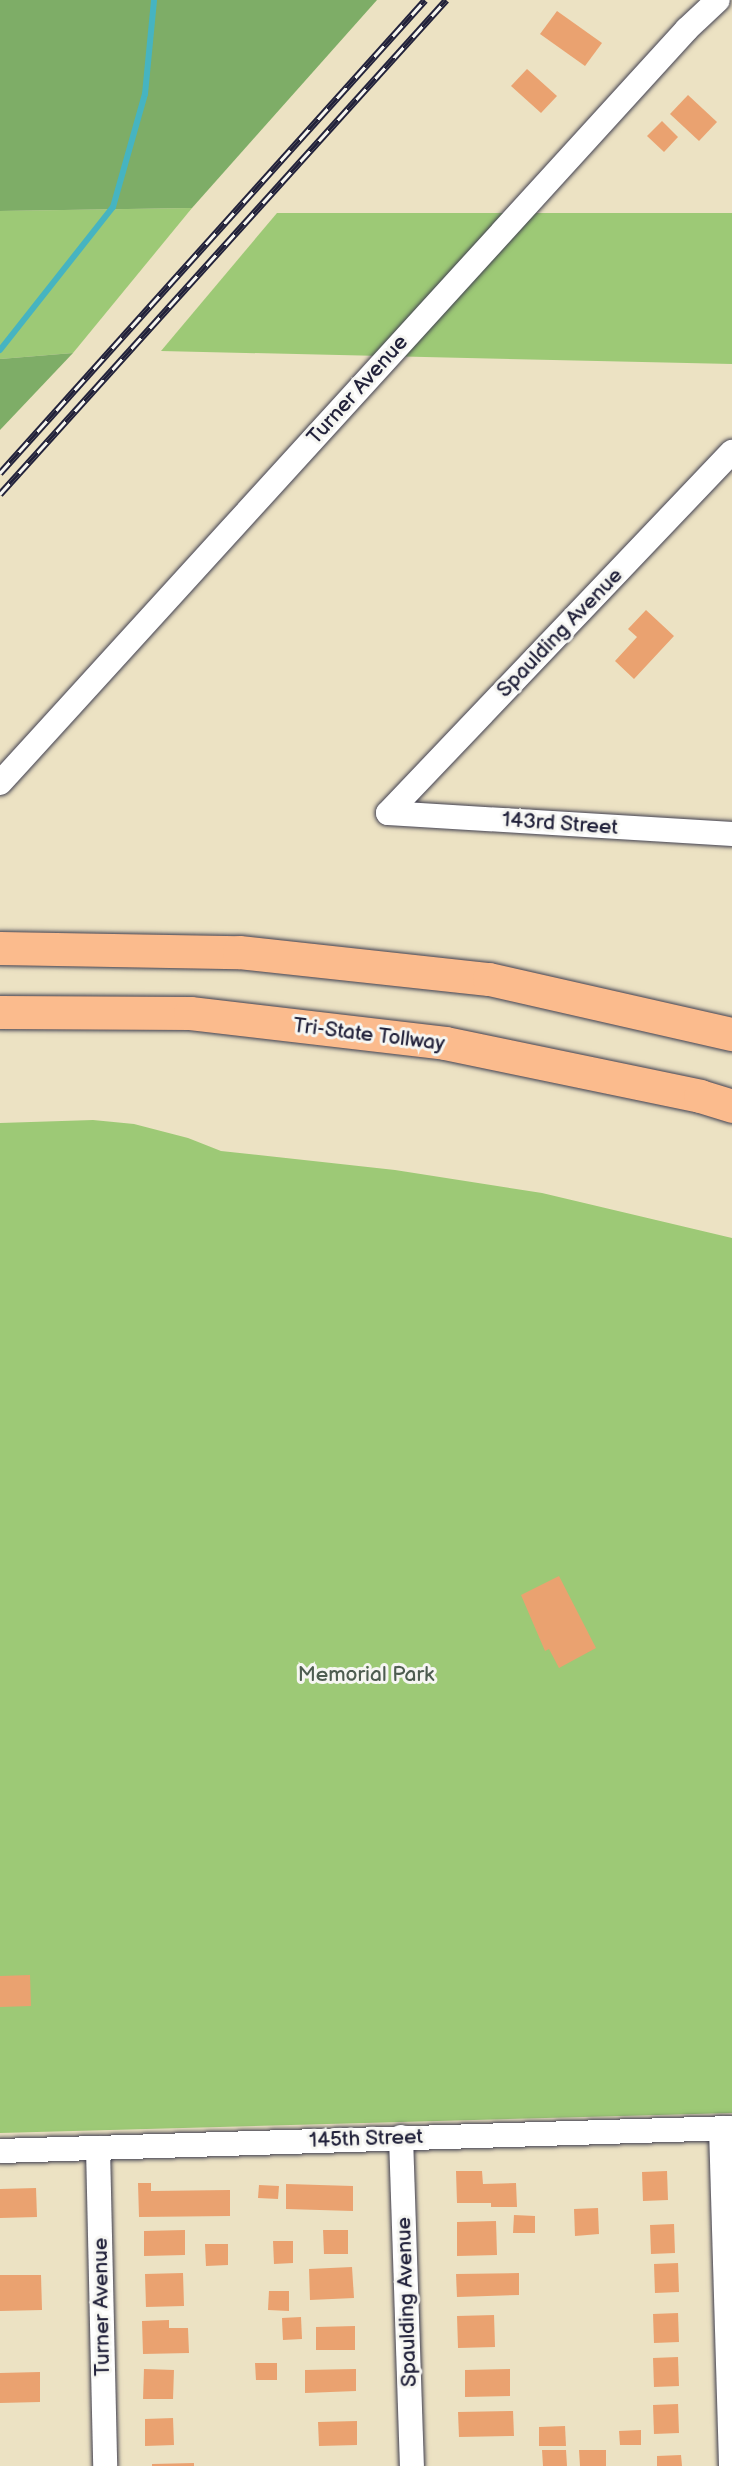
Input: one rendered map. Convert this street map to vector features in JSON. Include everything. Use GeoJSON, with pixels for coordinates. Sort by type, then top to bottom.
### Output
{"type":"FeatureCollection","features":[{"type":"Feature","properties":{"kind":"highway"},"geometry":{"type":"LineString","coordinates":[[0,948],[239,952],[489,979],[732,1034]]}},
{"type":"Feature","properties":{"kind":"highway","name":"Tri-State Tollway"},"geometry":{"type":"LineString","coordinates":[[0,1012],[189,1014],[445,1043],[700,1096],[732,1107]]}},
{"type":"Feature","properties":{"kind":"street","name":"Turner Avenue"},"geometry":{"type":"LineString","coordinates":[[0,783],[687,29],[718,0]]}},
{"type":"Feature","properties":{"kind":"street","name":"Spaulding Avenue"},"geometry":{"type":"LineString","coordinates":[[388,813],[732,452]]}},
{"type":"Feature","properties":{"kind":"street","name":"143rd Street"},"geometry":{"type":"LineString","coordinates":[[388,813],[732,834]]}},
{"type":"Feature","properties":{"kind":"street","name":"145th Street"},"geometry":{"type":"LineString","coordinates":[[0,2151],[727,2128]]}},
{"type":"Feature","properties":{"kind":"street"},"geometry":{"type":"LineString","coordinates":[[727,2128],[732,2466]]}},
{"type":"Feature","properties":{"kind":"street","name":"Spaulding Avenue"},"geometry":{"type":"LineString","coordinates":[[401,2137],[412,2466]]}},
{"type":"Feature","properties":{"kind":"street","name":"Turner Avenue"},"geometry":{"type":"LineString","coordinates":[[98,2148],[105,2466]]}},
{"type":"Feature","properties":{"kind":"green space"},"geometry":{"type":"Polygon","coordinates":[[[0,0],[377,0],[192,208],[0,211],[0,0]]]}},
{"type":"Feature","properties":{"kind":"green space"},"geometry":{"type":"Polygon","coordinates":[[[192,208],[73,353],[0,359],[0,211],[192,208]]]}},
{"type":"Feature","properties":{"kind":"green space"},"geometry":{"type":"Polygon","coordinates":[[[277,213],[732,213],[732,364],[161,351],[277,213]]]}},
{"type":"Feature","properties":{"kind":"green space"},"geometry":{"type":"Polygon","coordinates":[[[73,353],[0,430],[0,359],[73,353]]]}},
{"type":"Feature","properties":{"kind":"green space","name":"Memorial Park"},"geometry":{"type":"Polygon","coordinates":[[[93,1120],[134,1124],[188,1138],[221,1151],[395,1170],[542,1193],[732,1238],[732,2113],[0,2133],[0,1123],[93,1120]]]}},
{"type":"Feature","properties":{"kind":"building"},"geometry":{"type":"Polygon","coordinates":[[[557,11],[602,43],[585,66],[540,34],[557,11]]]}},
{"type":"Feature","properties":{"kind":"building"},"geometry":{"type":"Polygon","coordinates":[[[527,69],[557,96],[541,113],[511,86],[527,69]]]}},
{"type":"Feature","properties":{"kind":"building"},"geometry":{"type":"Polygon","coordinates":[[[688,95],[717,122],[699,141],[670,114],[688,95]]]}},
{"type":"Feature","properties":{"kind":"building"},"geometry":{"type":"Polygon","coordinates":[[[662,121],[678,137],[664,152],[647,136],[662,121]]]}},
{"type":"Feature","properties":{"kind":"building"},"geometry":{"type":"Polygon","coordinates":[[[646,610],[674,636],[634,679],[615,661],[637,637],[628,629],[646,610]]]}},
{"type":"Feature","properties":{"kind":"building"},"geometry":{"type":"Polygon","coordinates":[[[559,1576],[596,1648],[559,1668],[549,1649],[545,1651],[521,1595],[559,1576]]]}},
{"type":"Feature","properties":{"kind":"building"},"geometry":{"type":"Polygon","coordinates":[[[30,1975],[31,2006],[0,2007],[0,1976],[30,1975]]]}},
{"type":"Feature","properties":{"kind":"building"},"geometry":{"type":"Polygon","coordinates":[[[456,2171],[482,2171],[483,2184],[516,2183],[517,2207],[491,2207],[491,2203],[457,2203],[456,2171]]]}},
{"type":"Feature","properties":{"kind":"building"},"geometry":{"type":"Polygon","coordinates":[[[667,2171],[668,2200],[643,2201],[642,2172],[667,2171]]]}},
{"type":"Feature","properties":{"kind":"building"},"geometry":{"type":"Polygon","coordinates":[[[138,2183],[151,2183],[151,2191],[230,2190],[230,2216],[139,2217],[138,2183]]]}},
{"type":"Feature","properties":{"kind":"building"},"geometry":{"type":"Polygon","coordinates":[[[286,2184],[353,2186],[353,2211],[286,2209],[286,2184]]]}},
{"type":"Feature","properties":{"kind":"building"},"geometry":{"type":"Polygon","coordinates":[[[259,2185],[279,2186],[278,2199],[258,2198],[259,2185]]]}},
{"type":"Feature","properties":{"kind":"building"},"geometry":{"type":"Polygon","coordinates":[[[36,2188],[37,2217],[0,2218],[0,2189],[36,2188]]]}},
{"type":"Feature","properties":{"kind":"building"},"geometry":{"type":"Polygon","coordinates":[[[598,2208],[599,2234],[575,2236],[574,2209],[598,2208]]]}},
{"type":"Feature","properties":{"kind":"building"},"geometry":{"type":"Polygon","coordinates":[[[514,2215],[535,2216],[535,2233],[513,2233],[514,2215]]]}},
{"type":"Feature","properties":{"kind":"building"},"geometry":{"type":"Polygon","coordinates":[[[496,2221],[497,2255],[457,2256],[457,2222],[496,2221]]]}},
{"type":"Feature","properties":{"kind":"building"},"geometry":{"type":"Polygon","coordinates":[[[674,2224],[675,2253],[651,2254],[650,2225],[674,2224]]]}},
{"type":"Feature","properties":{"kind":"building"},"geometry":{"type":"Polygon","coordinates":[[[185,2230],[185,2255],[144,2256],[144,2231],[185,2230]]]}},
{"type":"Feature","properties":{"kind":"building"},"geometry":{"type":"Polygon","coordinates":[[[323,2230],[348,2230],[348,2254],[324,2254],[323,2230]]]}},
{"type":"Feature","properties":{"kind":"building"},"geometry":{"type":"Polygon","coordinates":[[[273,2241],[293,2241],[293,2263],[274,2264],[273,2241]]]}},
{"type":"Feature","properties":{"kind":"building"},"geometry":{"type":"Polygon","coordinates":[[[205,2244],[228,2244],[228,2265],[206,2266],[205,2244]]]}},
{"type":"Feature","properties":{"kind":"building"},"geometry":{"type":"Polygon","coordinates":[[[678,2263],[679,2292],[655,2293],[654,2264],[678,2263]]]}},
{"type":"Feature","properties":{"kind":"building"},"geometry":{"type":"Polygon","coordinates":[[[352,2267],[354,2298],[310,2300],[309,2269],[352,2267]]]}},
{"type":"Feature","properties":{"kind":"building"},"geometry":{"type":"Polygon","coordinates":[[[183,2273],[184,2306],[146,2307],[145,2274],[183,2273]]]}},
{"type":"Feature","properties":{"kind":"building"},"geometry":{"type":"Polygon","coordinates":[[[519,2273],[519,2295],[457,2297],[456,2274],[519,2273]]]}},
{"type":"Feature","properties":{"kind":"building"},"geometry":{"type":"Polygon","coordinates":[[[0,2275],[41,2275],[42,2310],[0,2311],[0,2275]]]}},
{"type":"Feature","properties":{"kind":"building"},"geometry":{"type":"Polygon","coordinates":[[[269,2291],[289,2291],[289,2311],[268,2310],[269,2291]]]}},
{"type":"Feature","properties":{"kind":"building"},"geometry":{"type":"Polygon","coordinates":[[[678,2313],[679,2342],[654,2343],[653,2314],[678,2313]]]}},
{"type":"Feature","properties":{"kind":"building"},"geometry":{"type":"Polygon","coordinates":[[[494,2315],[495,2347],[458,2348],[457,2316],[494,2315]]]}},
{"type":"Feature","properties":{"kind":"building"},"geometry":{"type":"Polygon","coordinates":[[[301,2317],[302,2339],[283,2340],[282,2318],[301,2317]]]}},
{"type":"Feature","properties":{"kind":"building"},"geometry":{"type":"Polygon","coordinates":[[[169,2320],[169,2328],[188,2328],[189,2353],[143,2354],[142,2321],[169,2320]]]}},
{"type":"Feature","properties":{"kind":"building"},"geometry":{"type":"Polygon","coordinates":[[[355,2326],[355,2350],[316,2350],[316,2327],[355,2326]]]}},
{"type":"Feature","properties":{"kind":"building"},"geometry":{"type":"Polygon","coordinates":[[[678,2357],[679,2386],[654,2387],[653,2358],[678,2357]]]}},
{"type":"Feature","properties":{"kind":"building"},"geometry":{"type":"Polygon","coordinates":[[[255,2363],[277,2363],[277,2380],[256,2380],[255,2363]]]}},
{"type":"Feature","properties":{"kind":"building"},"geometry":{"type":"Polygon","coordinates":[[[144,2369],[174,2370],[173,2399],[143,2399],[144,2369]]]}},
{"type":"Feature","properties":{"kind":"building"},"geometry":{"type":"Polygon","coordinates":[[[356,2369],[356,2391],[305,2393],[305,2370],[356,2369]]]}},
{"type":"Feature","properties":{"kind":"building"},"geometry":{"type":"Polygon","coordinates":[[[510,2369],[510,2396],[465,2397],[465,2370],[510,2369]]]}},
{"type":"Feature","properties":{"kind":"building"},"geometry":{"type":"Polygon","coordinates":[[[40,2372],[40,2402],[0,2403],[0,2373],[40,2372]]]}},
{"type":"Feature","properties":{"kind":"building"},"geometry":{"type":"Polygon","coordinates":[[[678,2404],[679,2433],[654,2434],[653,2405],[678,2404]]]}},
{"type":"Feature","properties":{"kind":"building"},"geometry":{"type":"Polygon","coordinates":[[[513,2411],[514,2436],[459,2437],[458,2412],[513,2411]]]}},
{"type":"Feature","properties":{"kind":"building"},"geometry":{"type":"Polygon","coordinates":[[[173,2418],[174,2445],[145,2446],[145,2419],[173,2418]]]}},
{"type":"Feature","properties":{"kind":"building"},"geometry":{"type":"Polygon","coordinates":[[[357,2421],[357,2445],[319,2446],[318,2422],[357,2421]]]}},
{"type":"Feature","properties":{"kind":"building"},"geometry":{"type":"Polygon","coordinates":[[[565,2426],[566,2446],[539,2446],[539,2427],[565,2426]]]}},
{"type":"Feature","properties":{"kind":"building"},"geometry":{"type":"Polygon","coordinates":[[[641,2430],[641,2445],[620,2445],[619,2431],[641,2430]]]}},
{"type":"Feature","properties":{"kind":"building"},"geometry":{"type":"Polygon","coordinates":[[[542,2450],[566,2450],[567,2466],[543,2466],[542,2450]]]}},
{"type":"Feature","properties":{"kind":"building"},"geometry":{"type":"Polygon","coordinates":[[[579,2450],[606,2450],[606,2466],[580,2466],[579,2450]]]}},
{"type":"Feature","properties":{"kind":"building"},"geometry":{"type":"Polygon","coordinates":[[[681,2455],[682,2466],[657,2466],[657,2456],[681,2455]]]}},
{"type":"Feature","properties":{"kind":"building"},"geometry":{"type":"Polygon","coordinates":[[[194,2463],[194,2466],[152,2466],[152,2464],[194,2463]]]}},
{"type":"Feature","properties":{"kind":"waterway"},"geometry":{"type":"LineString","coordinates":[[0,350],[113,207],[145,94],[154,0]]}},
{"type":"Feature","properties":{"kind":"railway"},"geometry":{"type":"LineString","coordinates":[[0,473],[425,0]]}},
{"type":"Feature","properties":{"kind":"railway"},"geometry":{"type":"LineString","coordinates":[[0,494],[446,0]]}}]}
